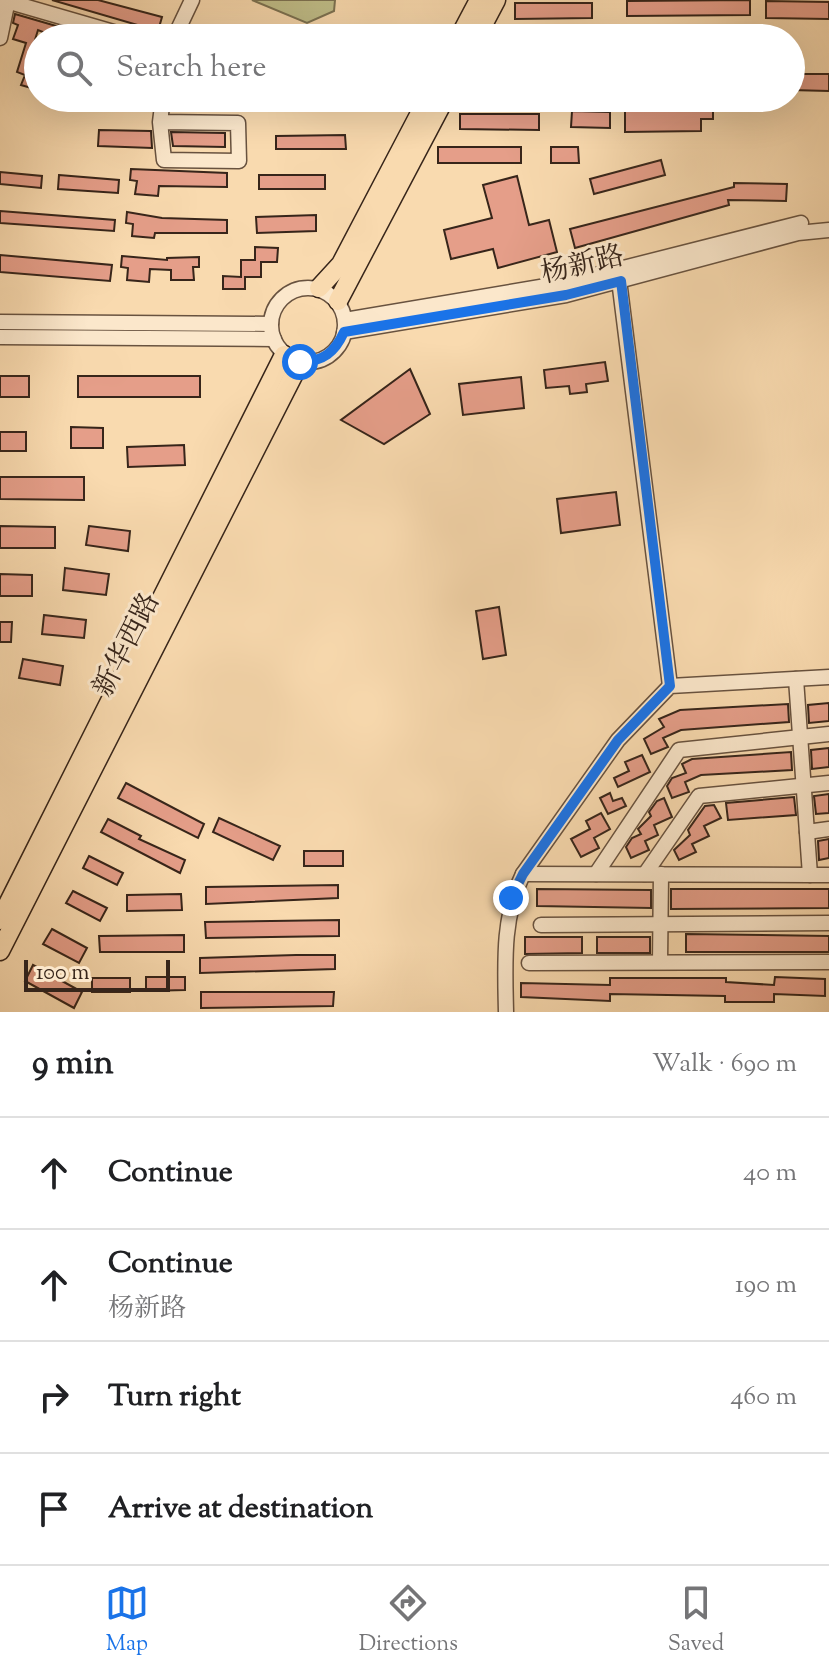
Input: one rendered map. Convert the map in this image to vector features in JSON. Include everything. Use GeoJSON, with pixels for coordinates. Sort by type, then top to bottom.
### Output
{"type":"FeatureCollection","features":[{"type":"Feature","properties":{"kind":"main road"},"geometry":{"type":"LineString","coordinates":[[466,24],[479,0]]}},
{"type":"Feature","properties":{"kind":"main road"},"geometry":{"type":"LineString","coordinates":[[483,24],[496,0]]}},
{"type":"Feature","properties":{"kind":"main road"},"geometry":{"type":"LineString","coordinates":[[319,288],[341,264],[421,112]]}},
{"type":"Feature","properties":{"kind":"main road"},"geometry":{"type":"LineString","coordinates":[[338,301],[438,112]]}},
{"type":"Feature","properties":{"kind":"main road","name":"新华西路"},"geometry":{"type":"LineString","coordinates":[[0,920],[292,359]]}},
{"type":"Feature","properties":{"kind":"main road","name":"新华西路"},"geometry":{"type":"LineString","coordinates":[[0,951],[292,359]]}},
{"type":"Feature","properties":{"kind":"street"},"geometry":{"type":"LineString","coordinates":[[0,38],[6,0],[87,24]]}},
{"type":"Feature","properties":{"kind":"street"},"geometry":{"type":"LineString","coordinates":[[181,24],[192,0]]}},
{"type":"Feature","properties":{"kind":"street"},"geometry":{"type":"LineString","coordinates":[[160,122],[238,123],[239,161],[164,160],[160,122],[161,112]]}},
{"type":"Feature","properties":{"kind":"street","name":"杨新路"},"geometry":{"type":"LineString","coordinates":[[619,275],[799,223],[829,223]]}},
{"type":"Feature","properties":{"kind":"street","name":"杨新路"},"geometry":{"type":"LineString","coordinates":[[344,326],[619,275],[798,233],[829,230]]}},
{"type":"Feature","properties":{"kind":"street"},"geometry":{"type":"LineString","coordinates":[[619,275],[670,686]]}},
{"type":"Feature","properties":{"kind":"street"},"geometry":{"type":"LineString","coordinates":[[309,286],[319,288],[338,301],[344,326],[337,347],[323,359],[292,359],[272,332],[271,311],[281,300],[309,286]]}},
{"type":"Feature","properties":{"kind":"street"},"geometry":{"type":"LineString","coordinates":[[0,322],[272,332]]}},
{"type":"Feature","properties":{"kind":"street"},"geometry":{"type":"LineString","coordinates":[[0,337],[272,332]]}},
{"type":"Feature","properties":{"kind":"street"},"geometry":{"type":"LineString","coordinates":[[506,1012],[505,950],[511,898],[523,874],[618,740],[670,686],[829,677]]}},
{"type":"Feature","properties":{"kind":"street"},"geometry":{"type":"LineString","coordinates":[[796,679],[810,875]]}},
{"type":"Feature","properties":{"kind":"street"},"geometry":{"type":"LineString","coordinates":[[596,874],[679,750],[829,734]]}},
{"type":"Feature","properties":{"kind":"street"},"geometry":{"type":"LineString","coordinates":[[645,874],[699,796],[829,783]]}},
{"type":"Feature","properties":{"kind":"street"},"geometry":{"type":"LineString","coordinates":[[807,832],[829,829]]}},
{"type":"Feature","properties":{"kind":"street"},"geometry":{"type":"LineString","coordinates":[[523,874],[829,875]]}},
{"type":"Feature","properties":{"kind":"street"},"geometry":{"type":"LineString","coordinates":[[660,962],[661,874]]}},
{"type":"Feature","properties":{"kind":"street"},"geometry":{"type":"LineString","coordinates":[[541,925],[829,923]]}},
{"type":"Feature","properties":{"kind":"street"},"geometry":{"type":"LineString","coordinates":[[529,963],[829,962]]}},
{"type":"Feature","properties":{"kind":"shaded area"},"geometry":{"type":"Polygon","coordinates":[[[252,0],[335,0],[334,11],[307,23],[252,0]]]}},
{"type":"Feature","properties":{"kind":"building"},"geometry":{"type":"Polygon","coordinates":[[[52,0],[98,0],[162,17],[160,24],[134,24],[52,0]]]}},
{"type":"Feature","properties":{"kind":"building"},"geometry":{"type":"Polygon","coordinates":[[[750,0],[750,15],[627,16],[627,1],[750,0]]]}},
{"type":"Feature","properties":{"kind":"building"},"geometry":{"type":"Polygon","coordinates":[[[766,1],[829,2],[829,19],[766,18],[766,1]]]}},
{"type":"Feature","properties":{"kind":"building"},"geometry":{"type":"Polygon","coordinates":[[[515,3],[592,3],[592,18],[515,19],[515,3]]]}},
{"type":"Feature","properties":{"kind":"building"},"geometry":{"type":"Polygon","coordinates":[[[15,14],[49,24],[24,24],[24,42],[13,39],[18,25],[13,23],[15,14]]]}},
{"type":"Feature","properties":{"kind":"building"},"geometry":{"type":"Polygon","coordinates":[[[24,49],[24,75],[17,72],[24,49]]]}},
{"type":"Feature","properties":{"kind":"building"},"geometry":{"type":"Polygon","coordinates":[[[805,74],[829,74],[829,91],[805,90],[805,74]]]}},
{"type":"Feature","properties":{"kind":"building"},"geometry":{"type":"Polygon","coordinates":[[[572,112],[610,112],[610,128],[571,127],[572,112]]]}},
{"type":"Feature","properties":{"kind":"building"},"geometry":{"type":"Polygon","coordinates":[[[625,112],[713,112],[713,119],[701,119],[701,131],[625,132],[625,112]]]}},
{"type":"Feature","properties":{"kind":"building"},"geometry":{"type":"Polygon","coordinates":[[[460,114],[539,114],[539,130],[460,129],[460,114]]]}},
{"type":"Feature","properties":{"kind":"building"},"geometry":{"type":"Polygon","coordinates":[[[99,130],[151,131],[152,148],[98,146],[99,130]]]}},
{"type":"Feature","properties":{"kind":"building"},"geometry":{"type":"Polygon","coordinates":[[[171,132],[225,133],[225,147],[173,146],[171,132]]]}},
{"type":"Feature","properties":{"kind":"building"},"geometry":{"type":"Polygon","coordinates":[[[345,135],[346,149],[276,149],[276,136],[345,135]]]}},
{"type":"Feature","properties":{"kind":"building"},"geometry":{"type":"Polygon","coordinates":[[[438,147],[521,147],[521,163],[438,163],[438,147]]]}},
{"type":"Feature","properties":{"kind":"building"},"geometry":{"type":"Polygon","coordinates":[[[551,147],[578,147],[579,163],[551,163],[551,147]]]}},
{"type":"Feature","properties":{"kind":"building"},"geometry":{"type":"Polygon","coordinates":[[[661,160],[665,175],[594,194],[590,179],[661,160]]]}},
{"type":"Feature","properties":{"kind":"building"},"geometry":{"type":"Polygon","coordinates":[[[131,169],[227,173],[227,187],[159,186],[158,196],[135,194],[137,181],[130,180],[131,169]]]}},
{"type":"Feature","properties":{"kind":"building"},"geometry":{"type":"Polygon","coordinates":[[[0,172],[42,176],[41,188],[0,184],[0,172]]]}},
{"type":"Feature","properties":{"kind":"building"},"geometry":{"type":"Polygon","coordinates":[[[59,175],[119,180],[118,193],[58,189],[59,175]]]}},
{"type":"Feature","properties":{"kind":"building"},"geometry":{"type":"Polygon","coordinates":[[[259,175],[325,175],[325,189],[259,189],[259,175]]]}},
{"type":"Feature","properties":{"kind":"building"},"geometry":{"type":"Polygon","coordinates":[[[517,176],[529,225],[549,220],[557,252],[498,268],[493,249],[451,259],[444,230],[492,218],[483,185],[517,176]]]}},
{"type":"Feature","properties":{"kind":"building"},"geometry":{"type":"Polygon","coordinates":[[[734,183],[787,184],[786,201],[728,200],[729,205],[575,248],[570,229],[734,187],[734,183]]]}},
{"type":"Feature","properties":{"kind":"building"},"geometry":{"type":"Polygon","coordinates":[[[0,211],[115,220],[114,231],[0,223],[0,211]]]}},
{"type":"Feature","properties":{"kind":"building"},"geometry":{"type":"Polygon","coordinates":[[[127,212],[162,218],[227,220],[227,233],[155,233],[154,238],[132,236],[133,224],[126,223],[127,212]]]}},
{"type":"Feature","properties":{"kind":"building"},"geometry":{"type":"Polygon","coordinates":[[[316,215],[316,231],[257,233],[256,217],[316,215]]]}},
{"type":"Feature","properties":{"kind":"building"},"geometry":{"type":"Polygon","coordinates":[[[255,247],[278,248],[277,262],[261,262],[261,277],[245,277],[245,289],[223,289],[223,276],[241,277],[241,260],[255,260],[255,247]]]}},
{"type":"Feature","properties":{"kind":"building"},"geometry":{"type":"Polygon","coordinates":[[[0,255],[112,265],[110,281],[0,272],[0,255]]]}},
{"type":"Feature","properties":{"kind":"building"},"geometry":{"type":"Polygon","coordinates":[[[122,256],[167,260],[199,257],[199,267],[193,267],[194,280],[171,280],[171,270],[150,269],[149,282],[127,280],[128,268],[121,267],[122,256]]]}},
{"type":"Feature","properties":{"kind":"building"},"geometry":{"type":"Polygon","coordinates":[[[605,362],[608,381],[586,384],[587,392],[570,394],[569,386],[546,388],[544,370],[605,362]]]}},
{"type":"Feature","properties":{"kind":"building"},"geometry":{"type":"Polygon","coordinates":[[[410,369],[430,414],[384,444],[341,420],[410,369]]]}},
{"type":"Feature","properties":{"kind":"building"},"geometry":{"type":"Polygon","coordinates":[[[0,376],[29,376],[29,397],[0,397],[0,376]]]}},
{"type":"Feature","properties":{"kind":"building"},"geometry":{"type":"Polygon","coordinates":[[[78,376],[200,376],[200,397],[78,397],[78,376]]]}},
{"type":"Feature","properties":{"kind":"building"},"geometry":{"type":"Polygon","coordinates":[[[521,377],[524,408],[463,415],[459,384],[521,377]]]}},
{"type":"Feature","properties":{"kind":"building"},"geometry":{"type":"Polygon","coordinates":[[[71,427],[103,428],[103,448],[71,448],[71,427]]]}},
{"type":"Feature","properties":{"kind":"building"},"geometry":{"type":"Polygon","coordinates":[[[0,432],[26,432],[26,451],[0,451],[0,432]]]}},
{"type":"Feature","properties":{"kind":"building"},"geometry":{"type":"Polygon","coordinates":[[[184,445],[185,465],[128,467],[127,447],[184,445]]]}},
{"type":"Feature","properties":{"kind":"building"},"geometry":{"type":"Polygon","coordinates":[[[0,477],[84,477],[84,500],[0,499],[0,477]]]}},
{"type":"Feature","properties":{"kind":"building"},"geometry":{"type":"Polygon","coordinates":[[[616,492],[620,525],[561,533],[557,499],[616,492]]]}},
{"type":"Feature","properties":{"kind":"building"},"geometry":{"type":"Polygon","coordinates":[[[0,526],[55,527],[55,548],[0,548],[0,526]]]}},
{"type":"Feature","properties":{"kind":"building"},"geometry":{"type":"Polygon","coordinates":[[[89,526],[130,531],[128,551],[86,545],[89,526]]]}},
{"type":"Feature","properties":{"kind":"building"},"geometry":{"type":"Polygon","coordinates":[[[65,568],[109,574],[106,595],[63,590],[65,568]]]}},
{"type":"Feature","properties":{"kind":"building"},"geometry":{"type":"Polygon","coordinates":[[[0,574],[32,575],[32,596],[0,596],[0,574]]]}},
{"type":"Feature","properties":{"kind":"building"},"geometry":{"type":"Polygon","coordinates":[[[499,607],[506,655],[483,659],[476,611],[499,607]]]}},
{"type":"Feature","properties":{"kind":"building"},"geometry":{"type":"Polygon","coordinates":[[[44,615],[86,620],[84,638],[42,634],[44,615]]]}},
{"type":"Feature","properties":{"kind":"building"},"geometry":{"type":"Polygon","coordinates":[[[0,622],[12,622],[11,642],[0,642],[0,622]]]}},
{"type":"Feature","properties":{"kind":"building"},"geometry":{"type":"Polygon","coordinates":[[[23,659],[63,666],[60,685],[19,678],[23,659]]]}},
{"type":"Feature","properties":{"kind":"building"},"geometry":{"type":"Polygon","coordinates":[[[829,703],[829,721],[809,723],[808,705],[829,703]]]}},
{"type":"Feature","properties":{"kind":"building"},"geometry":{"type":"Polygon","coordinates":[[[788,704],[789,722],[681,730],[663,738],[668,747],[651,754],[644,739],[664,727],[659,719],[680,710],[788,704]]]}},
{"type":"Feature","properties":{"kind":"building"},"geometry":{"type":"Polygon","coordinates":[[[829,748],[829,767],[812,769],[811,750],[829,748]]]}},
{"type":"Feature","properties":{"kind":"building"},"geometry":{"type":"Polygon","coordinates":[[[791,752],[792,770],[701,775],[685,782],[689,792],[672,798],[667,786],[672,778],[686,773],[682,764],[692,759],[791,752]]]}},
{"type":"Feature","properties":{"kind":"building"},"geometry":{"type":"Polygon","coordinates":[[[642,755],[650,772],[618,787],[614,778],[629,771],[625,762],[642,755]]]}},
{"type":"Feature","properties":{"kind":"building"},"geometry":{"type":"Polygon","coordinates":[[[126,783],[204,824],[198,838],[118,798],[126,783]]]}},
{"type":"Feature","properties":{"kind":"building"},"geometry":{"type":"Polygon","coordinates":[[[610,793],[613,801],[622,798],[626,806],[608,814],[600,798],[610,793]]]}},
{"type":"Feature","properties":{"kind":"building"},"geometry":{"type":"Polygon","coordinates":[[[829,794],[829,813],[816,814],[814,796],[829,794]]]}},
{"type":"Feature","properties":{"kind":"building"},"geometry":{"type":"Polygon","coordinates":[[[794,797],[796,815],[728,820],[726,803],[794,797]]]}},
{"type":"Feature","properties":{"kind":"building"},"geometry":{"type":"Polygon","coordinates":[[[664,798],[672,817],[654,825],[658,835],[645,841],[649,850],[631,858],[626,847],[632,838],[641,834],[638,829],[651,816],[649,812],[657,801],[664,798]]]}},
{"type":"Feature","properties":{"kind":"building"},"geometry":{"type":"Polygon","coordinates":[[[714,805],[721,818],[704,826],[709,836],[692,844],[696,852],[679,860],[674,850],[690,835],[688,830],[705,806],[714,805]]]}},
{"type":"Feature","properties":{"kind":"building"},"geometry":{"type":"Polygon","coordinates":[[[601,813],[610,829],[594,838],[599,848],[581,857],[571,839],[590,829],[586,821],[601,813]]]}},
{"type":"Feature","properties":{"kind":"building"},"geometry":{"type":"Polygon","coordinates":[[[219,818],[280,846],[273,860],[213,832],[219,818]]]}},
{"type":"Feature","properties":{"kind":"building"},"geometry":{"type":"Polygon","coordinates":[[[108,819],[141,836],[139,839],[185,860],[180,873],[101,832],[108,819]]]}},
{"type":"Feature","properties":{"kind":"building"},"geometry":{"type":"Polygon","coordinates":[[[829,839],[829,858],[819,860],[818,841],[829,839]]]}},
{"type":"Feature","properties":{"kind":"building"},"geometry":{"type":"Polygon","coordinates":[[[304,851],[343,851],[343,866],[304,866],[304,851]]]}},
{"type":"Feature","properties":{"kind":"building"},"geometry":{"type":"Polygon","coordinates":[[[89,856],[123,873],[117,885],[83,868],[89,856]]]}},
{"type":"Feature","properties":{"kind":"building"},"geometry":{"type":"Polygon","coordinates":[[[338,885],[338,898],[206,904],[206,887],[338,885]]]}},
{"type":"Feature","properties":{"kind":"building"},"geometry":{"type":"Polygon","coordinates":[[[537,889],[651,890],[651,908],[537,906],[537,889]]]}},
{"type":"Feature","properties":{"kind":"building"},"geometry":{"type":"Polygon","coordinates":[[[671,889],[829,889],[829,908],[671,909],[671,889]]]}},
{"type":"Feature","properties":{"kind":"building"},"geometry":{"type":"Polygon","coordinates":[[[73,891],[107,908],[100,921],[66,903],[73,891]]]}},
{"type":"Feature","properties":{"kind":"building"},"geometry":{"type":"Polygon","coordinates":[[[181,894],[182,910],[127,911],[127,895],[181,894]]]}},
{"type":"Feature","properties":{"kind":"building"},"geometry":{"type":"Polygon","coordinates":[[[339,920],[339,936],[206,938],[205,922],[339,920]]]}},
{"type":"Feature","properties":{"kind":"building"},"geometry":{"type":"Polygon","coordinates":[[[52,929],[87,948],[79,963],[43,944],[52,929]]]}},
{"type":"Feature","properties":{"kind":"building"},"geometry":{"type":"Polygon","coordinates":[[[686,934],[829,936],[829,952],[686,952],[686,934]]]}},
{"type":"Feature","properties":{"kind":"building"},"geometry":{"type":"Polygon","coordinates":[[[184,935],[184,952],[100,952],[99,936],[184,935]]]}},
{"type":"Feature","properties":{"kind":"building"},"geometry":{"type":"Polygon","coordinates":[[[525,937],[582,937],[582,953],[525,954],[525,937]]]}},
{"type":"Feature","properties":{"kind":"building"},"geometry":{"type":"Polygon","coordinates":[[[597,937],[650,937],[650,953],[597,953],[597,937]]]}},
{"type":"Feature","properties":{"kind":"building"},"geometry":{"type":"Polygon","coordinates":[[[335,955],[335,969],[200,973],[200,958],[335,955]]]}},
{"type":"Feature","properties":{"kind":"building"},"geometry":{"type":"Polygon","coordinates":[[[33,965],[82,992],[74,1008],[25,981],[33,965]]]}},
{"type":"Feature","properties":{"kind":"building"},"geometry":{"type":"Polygon","coordinates":[[[146,977],[185,977],[185,990],[146,991],[146,977]]]}},
{"type":"Feature","properties":{"kind":"building"},"geometry":{"type":"Polygon","coordinates":[[[775,977],[825,979],[825,996],[774,994],[774,1002],[725,1002],[725,996],[610,994],[610,1001],[521,997],[521,983],[610,985],[610,978],[726,978],[726,982],[774,985],[775,977]]]}},
{"type":"Feature","properties":{"kind":"building"},"geometry":{"type":"Polygon","coordinates":[[[92,978],[130,978],[130,992],[92,992],[92,978]]]}},
{"type":"Feature","properties":{"kind":"building"},"geometry":{"type":"Polygon","coordinates":[[[201,992],[334,992],[333,1006],[201,1008],[201,992]]]}},
{"type":"Feature","properties":{"kind":"route"},"geometry":{"type":"LineString","coordinates":[[300,362],[323,359],[337,347],[344,332],[566,295],[621,281],[670,686],[618,740],[523,874],[511,898]]}}]}
